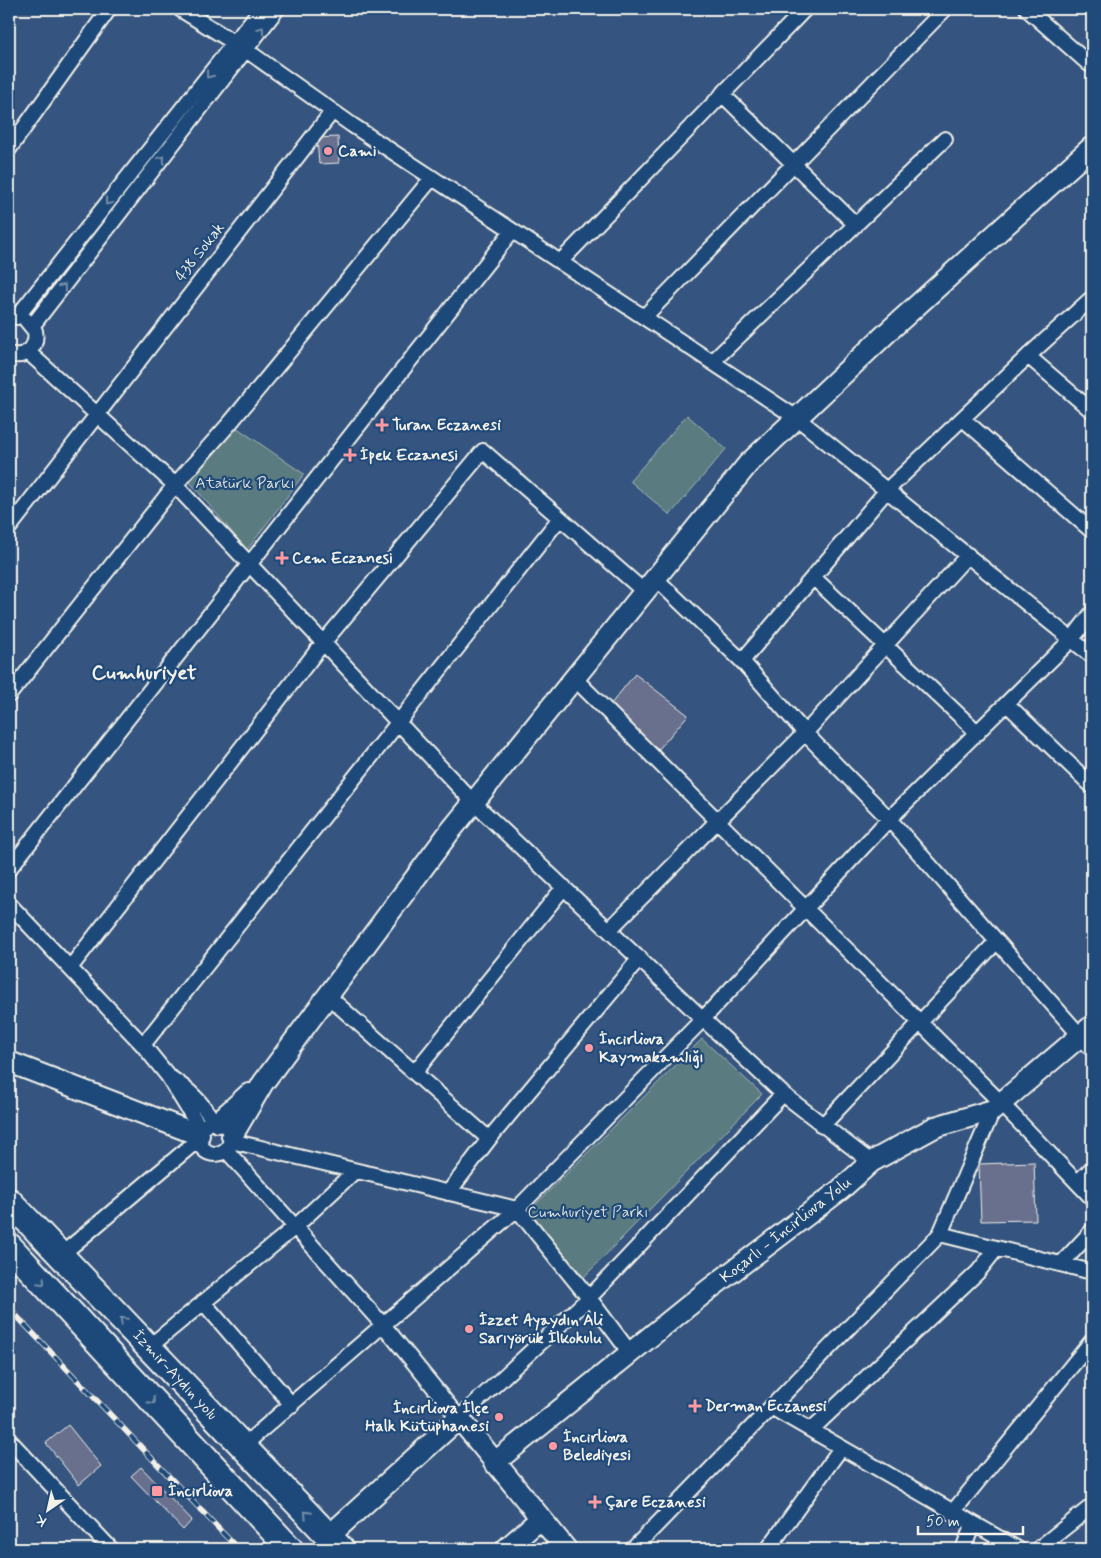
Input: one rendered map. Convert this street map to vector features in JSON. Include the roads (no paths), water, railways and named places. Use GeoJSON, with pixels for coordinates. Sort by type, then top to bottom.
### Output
{"type":"FeatureCollection","features":[{"type":"Feature","properties":{"kind":"highway","name":"İzmir-Aydın yolu"},"geometry":{"type":"LineString","coordinates":[[9,1201],[335,1543]]}},
{"type":"Feature","properties":{"kind":"highway"},"geometry":{"type":"LineString","coordinates":[[9,1246],[290,1549]]}},
{"type":"Feature","properties":{"kind":"street"},"geometry":{"type":"LineString","coordinates":[[9,149],[109,9]]}},
{"type":"Feature","properties":{"kind":"street"},"geometry":{"type":"LineString","coordinates":[[180,9],[240,47],[332,112],[797,418],[1092,656]]}},
{"type":"Feature","properties":{"kind":"street"},"geometry":{"type":"LineString","coordinates":[[33,325],[240,47],[261,9]]}},
{"type":"Feature","properties":{"kind":"street"},"geometry":{"type":"LineString","coordinates":[[13,318],[240,47],[277,9]]}},
{"type":"Feature","properties":{"kind":"street"},"geometry":{"type":"LineString","coordinates":[[560,262],[805,9]]}},
{"type":"Feature","properties":{"kind":"street"},"geometry":{"type":"LineString","coordinates":[[644,317],[945,9]]}},
{"type":"Feature","properties":{"kind":"street"},"geometry":{"type":"LineString","coordinates":[[1027,9],[1089,64]]}},
{"type":"Feature","properties":{"kind":"street"},"geometry":{"type":"LineString","coordinates":[[722,94],[856,225]]}},
{"type":"Feature","properties":{"kind":"street","name":"438 Sokak"},"geometry":{"type":"LineString","coordinates":[[9,528],[332,112]]}},
{"type":"Feature","properties":{"kind":"street"},"geometry":{"type":"LineString","coordinates":[[712,362],[945,139]]}},
{"type":"Feature","properties":{"kind":"street"},"geometry":{"type":"LineString","coordinates":[[61,1254],[215,1134],[262,1083],[474,803],[748,464],[892,328],[1092,147]]}},
{"type":"Feature","properties":{"kind":"street"},"geometry":{"type":"LineString","coordinates":[[9,694],[175,486],[230,423],[432,178]]}},
{"type":"Feature","properties":{"kind":"street"},"geometry":{"type":"LineString","coordinates":[[9,870],[512,231]]}},
{"type":"Feature","properties":{"kind":"street"},"geometry":{"type":"LineString","coordinates":[[742,661],[887,490],[1092,298]]}},
{"type":"Feature","properties":{"kind":"street"},"geometry":{"type":"LineString","coordinates":[[13,318],[23,318],[33,325],[35,331],[35,343],[16,357],[96,414],[175,486],[474,803],[783,1094],[871,1162]]}},
{"type":"Feature","properties":{"kind":"street"},"geometry":{"type":"LineString","coordinates":[[1028,356],[1092,411]]}},
{"type":"Feature","properties":{"kind":"street"},"geometry":{"type":"LineString","coordinates":[[963,419],[1092,531]]}},
{"type":"Feature","properties":{"kind":"street"},"geometry":{"type":"LineString","coordinates":[[70,968],[323,643],[483,451],[560,518],[651,586],[742,661],[805,733],[889,819],[997,941],[1089,1037]]}},
{"type":"Feature","properties":{"kind":"street"},"geometry":{"type":"LineString","coordinates":[[143,1045],[560,518]]}},
{"type":"Feature","properties":{"kind":"street"},"geometry":{"type":"LineString","coordinates":[[609,930],[805,733],[968,555]]}},
{"type":"Feature","properties":{"kind":"street"},"geometry":{"type":"LineString","coordinates":[[813,577],[978,733]]}},
{"type":"Feature","properties":{"kind":"street"},"geometry":{"type":"LineString","coordinates":[[243,1446],[517,1209],[703,1019],[889,819],[1072,639],[1092,613]]}},
{"type":"Feature","properties":{"kind":"street"},"geometry":{"type":"LineString","coordinates":[[575,679],[919,1021],[996,1106],[1078,1182],[1092,1198]]}},
{"type":"Feature","properties":{"kind":"street"},"geometry":{"type":"LineString","coordinates":[[1007,704],[1092,786]]}},
{"type":"Feature","properties":{"kind":"street"},"geometry":{"type":"LineString","coordinates":[[415,1072],[564,888]]}},
{"type":"Feature","properties":{"kind":"street"},"geometry":{"type":"LineString","coordinates":[[9,904],[143,1045],[294,1227],[384,1326],[566,1549]]}},
{"type":"Feature","properties":{"kind":"street"},"geometry":{"type":"LineString","coordinates":[[822,1126],[919,1021],[997,941]]}},
{"type":"Feature","properties":{"kind":"street"},"geometry":{"type":"LineString","coordinates":[[448,1193],[489,1138],[640,958]]}},
{"type":"Feature","properties":{"kind":"street"},"geometry":{"type":"LineString","coordinates":[[328,997],[489,1138]]}},
{"type":"Feature","properties":{"kind":"street","name":"Koçarlı - İncirliova Yolu"},"geometry":{"type":"LineString","coordinates":[[494,1463],[708,1290],[840,1190],[871,1162],[935,1127],[996,1106],[1089,1037]]}},
{"type":"Feature","properties":{"kind":"street"},"geometry":{"type":"LineString","coordinates":[[9,1062],[215,1134],[355,1171],[517,1209],[589,1298],[631,1354]]}},
{"type":"Feature","properties":{"kind":"street"},"geometry":{"type":"LineString","coordinates":[[335,1543],[459,1418],[589,1298],[783,1094]]}},
{"type":"Feature","properties":{"kind":"street"},"geometry":{"type":"LineString","coordinates":[[634,1549],[940,1234],[996,1106]]}},
{"type":"Feature","properties":{"kind":"street"},"geometry":{"type":"LineString","coordinates":[[1078,1182],[1092,1168]]}},
{"type":"Feature","properties":{"kind":"street"},"geometry":{"type":"LineString","coordinates":[[149,1346],[294,1227],[355,1171]]}},
{"type":"Feature","properties":{"kind":"street"},"geometry":{"type":"LineString","coordinates":[[1061,1264],[1092,1231]]}},
{"type":"Feature","properties":{"kind":"street"},"geometry":{"type":"LineString","coordinates":[[940,1234],[1061,1264],[1092,1276]]}},
{"type":"Feature","properties":{"kind":"street"},"geometry":{"type":"LineString","coordinates":[[811,1430],[978,1272],[997,1248]]}},
{"type":"Feature","properties":{"kind":"street"},"geometry":{"type":"LineString","coordinates":[[203,1302],[292,1405]]}},
{"type":"Feature","properties":{"kind":"street"},"geometry":{"type":"LineString","coordinates":[[952,1512],[1092,1341]]}},
{"type":"Feature","properties":{"kind":"street"},"geometry":{"type":"LineString","coordinates":[[771,1407],[1018,1549]]}},
{"type":"Feature","properties":{"kind":"street"},"geometry":{"type":"LineString","coordinates":[[9,1440],[111,1549]]}},
{"type":"Feature","properties":{"kind":"street"},"geometry":{"type":"LineString","coordinates":[[768,1549],[841,1448]]}},
{"type":"Feature","properties":{"kind":"street"},"geometry":{"type":"LineString","coordinates":[[1038,1549],[1092,1506]]}},
{"type":"Feature","properties":{"kind":"street"},"geometry":{"type":"LineString","coordinates":[[506,1549],[544,1524]]}},
{"type":"Feature","properties":{"kind":"street"},"geometry":{"type":"LineString","coordinates":[[526,1549],[544,1524]]}},
{"type":"Feature","properties":{"kind":"street"},"geometry":{"type":"LineString","coordinates":[[963,1549],[973,1524]]}},
{"type":"Feature","properties":{"kind":"railway"},"geometry":{"type":"LineString","coordinates":[[9,1308],[238,1549]]}},
{"type":"Feature","properties":{"kind":"place","name":"Cami"},"geometry":{"type":"Point","coordinates":[328,151]}},
{"type":"Feature","properties":{"kind":"place","name":"Turan Eczanesi"},"geometry":{"type":"Point","coordinates":[382,425]}},
{"type":"Feature","properties":{"kind":"place","name":"İpek Eczanesi"},"geometry":{"type":"Point","coordinates":[350,455]}},
{"type":"Feature","properties":{"kind":"place","name":"Cem Eczanesi"},"geometry":{"type":"Point","coordinates":[282,558]}},
{"type":"Feature","properties":{"kind":"place","name":"İncirliova Kaymakamlığı"},"geometry":{"type":"Point","coordinates":[589,1048]}},
{"type":"Feature","properties":{"kind":"place","name":"İzzet Ayaydın Ali Sarıyörük İlkokulu"},"geometry":{"type":"Point","coordinates":[469,1329]}},
{"type":"Feature","properties":{"kind":"place","name":"Derman Eczanesi"},"geometry":{"type":"Point","coordinates":[695,1406]}},
{"type":"Feature","properties":{"kind":"place","name":"İncirliova İlçe Halk Kütüphanesi"},"geometry":{"type":"Point","coordinates":[499,1417]}},
{"type":"Feature","properties":{"kind":"place","name":"İncirliova Belediyesi"},"geometry":{"type":"Point","coordinates":[553,1446]}},
{"type":"Feature","properties":{"kind":"place","name":"İncirliova"},"geometry":{"type":"Point","coordinates":[157,1491]}},
{"type":"Feature","properties":{"kind":"place","name":"Çare Eczanesi"},"geometry":{"type":"Point","coordinates":[595,1502]}},
{"type":"Feature","properties":{"kind":"district","name":"Cumhuriyet"},"geometry":{"type":"Point","coordinates":[144,673]}},
{"type":"Feature","properties":{"kind":"park label","name":"Atatürk Parkı"},"geometry":{"type":"Point","coordinates":[245,483]}},
{"type":"Feature","properties":{"kind":"park label","name":"Cumhuriyet Parkı"},"geometry":{"type":"Point","coordinates":[588,1212]}}]}
